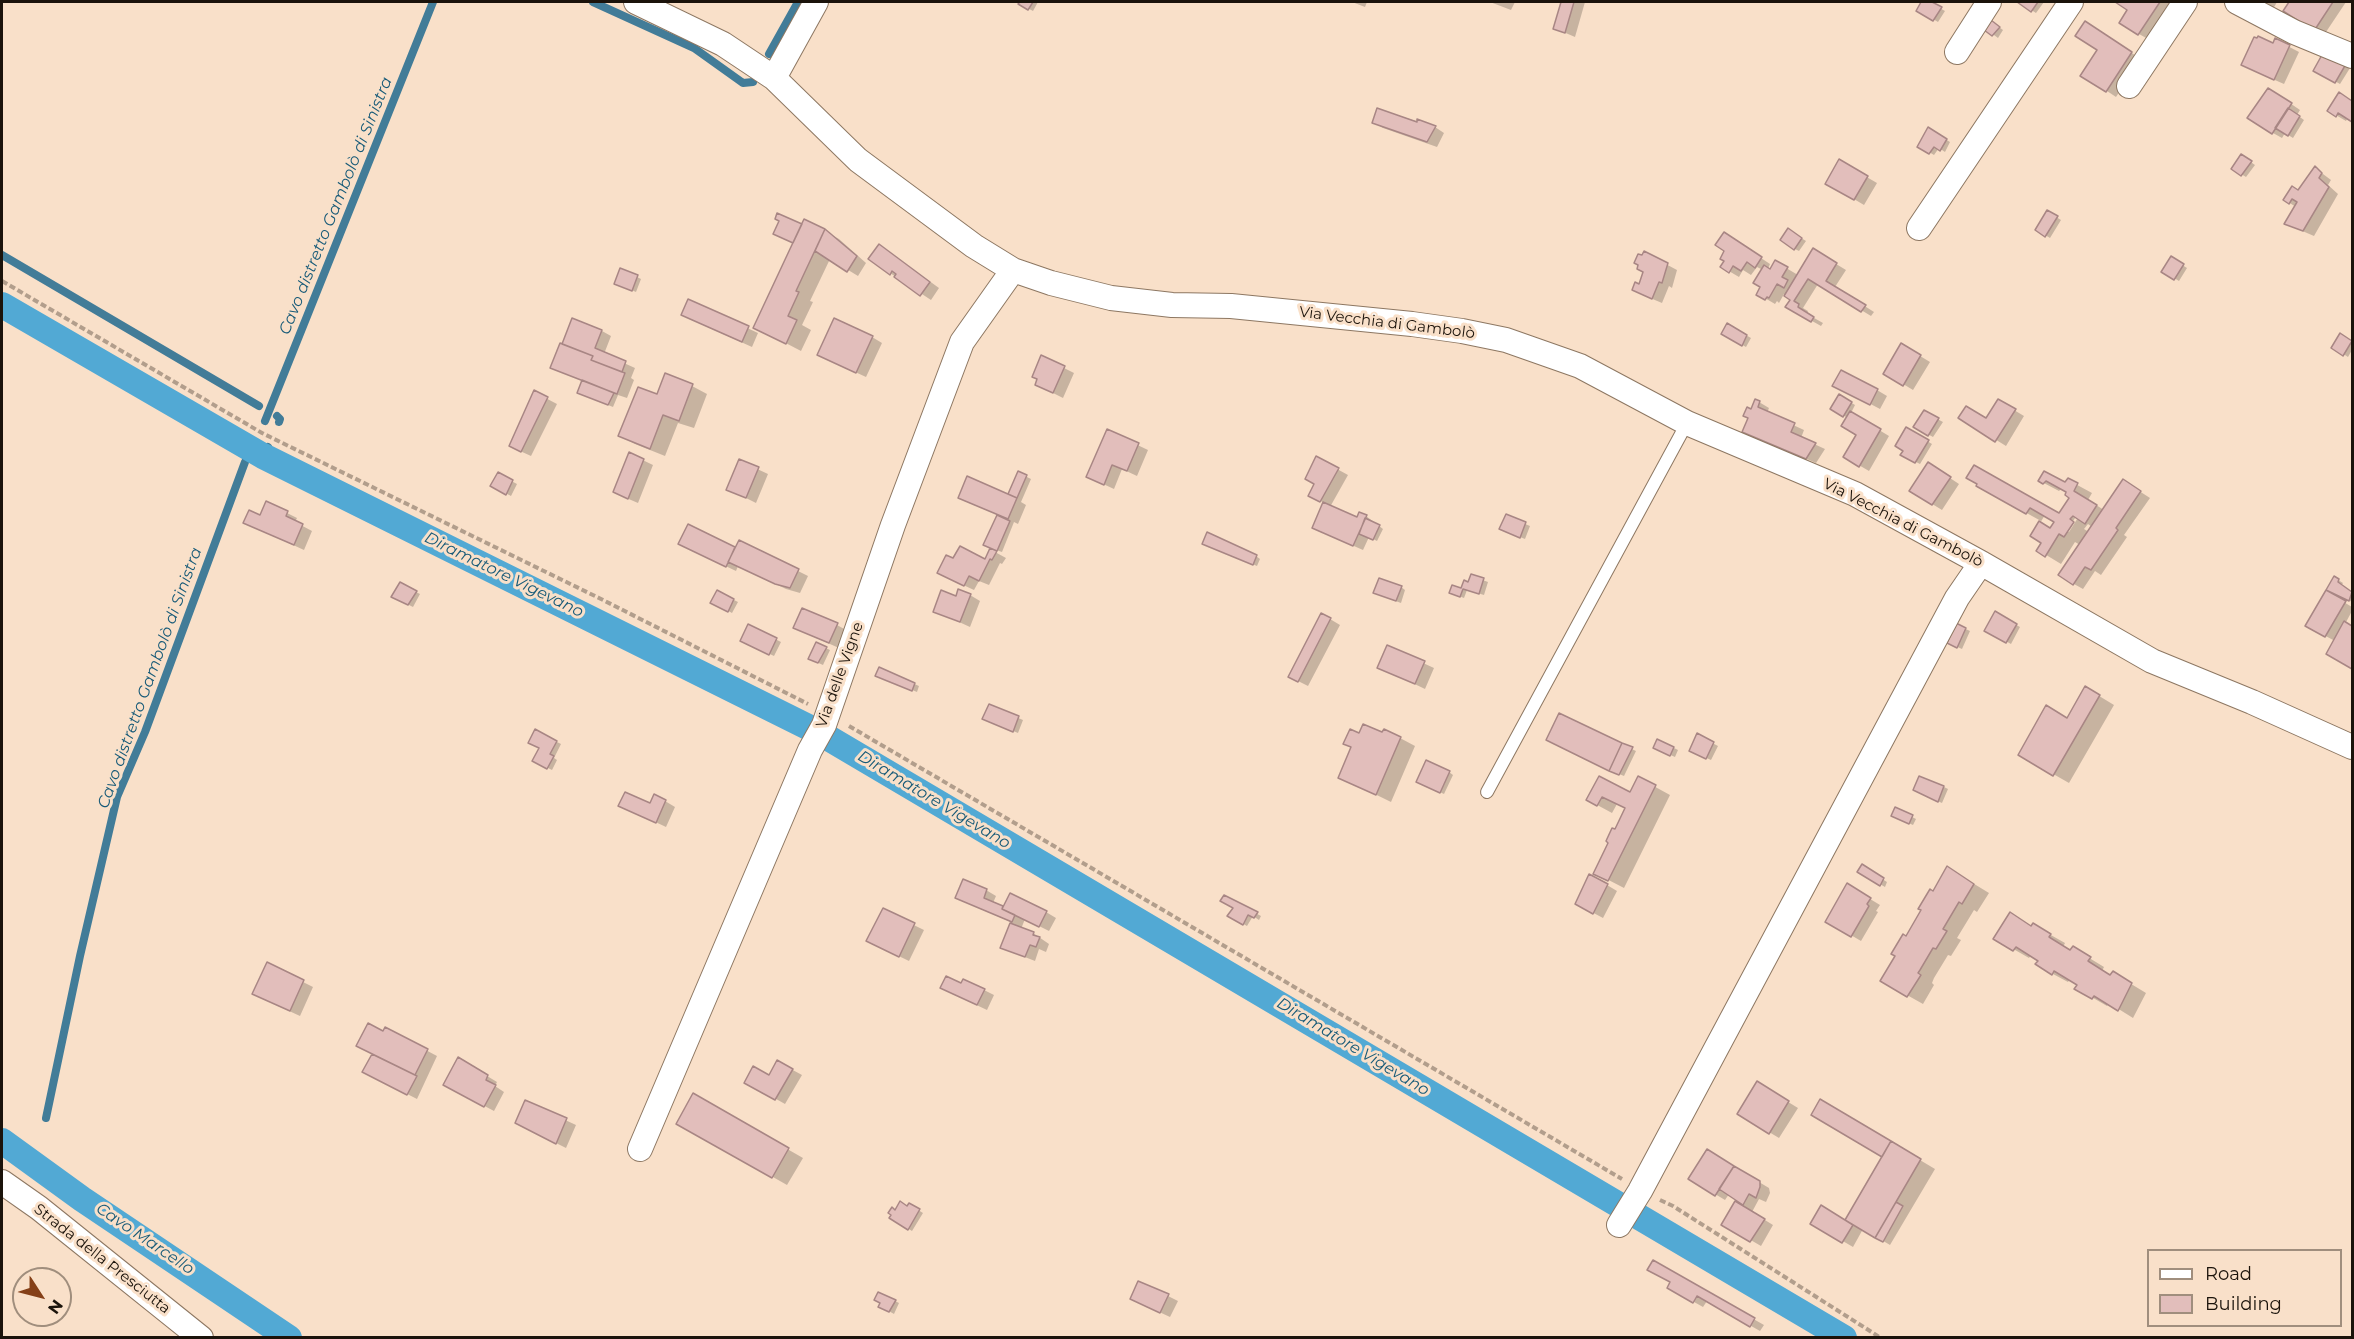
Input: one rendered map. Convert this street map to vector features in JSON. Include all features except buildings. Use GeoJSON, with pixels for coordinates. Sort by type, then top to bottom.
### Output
{"type":"FeatureCollection","features":[{"type":"Feature","properties":{"kind":"street","name":"Via Vecchia di Gambolò"},"geometry":{"type":"LineString","coordinates":[[636,2],[723,44],[774,78],[858,160],[974,246],[1013,270],[1051,283],[1111,298],[1172,305],[1231,306],[1412,324],[1506,340],[1580,366],[1687,423],[1856,494],[2152,661],[2252,702],[2352,747]]}},
{"type":"Feature","properties":{"kind":"street"},"geometry":{"type":"LineString","coordinates":[[774,78],[816,2]]}},
{"type":"Feature","properties":{"kind":"street"},"geometry":{"type":"LineString","coordinates":[[1957,52],[1989,2]]}},
{"type":"Feature","properties":{"kind":"street"},"geometry":{"type":"LineString","coordinates":[[1919,228],[2071,2]]}},
{"type":"Feature","properties":{"kind":"street"},"geometry":{"type":"LineString","coordinates":[[2129,86],[2185,2]]}},
{"type":"Feature","properties":{"kind":"street"},"geometry":{"type":"LineString","coordinates":[[2237,2],[2294,32],[2352,56]]}},
{"type":"Feature","properties":{"kind":"street","name":"Via delle Vigne"},"geometry":{"type":"LineString","coordinates":[[640,1149],[810,750],[824,725],[893,525],[963,342],[1013,270]]}},
{"type":"Feature","properties":{"kind":"street"},"geometry":{"type":"LineString","coordinates":[[1619,1226],[1640,1191],[1957,598],[1981,563]]}},
{"type":"Feature","properties":{"kind":"street","name":"Strada della Presciutta"},"geometry":{"type":"LineString","coordinates":[[2,1182],[39,1208],[201,1338]]}},
{"type":"Feature","properties":{"kind":"lane"},"geometry":{"type":"LineString","coordinates":[[1487,792],[1687,423]]}},
{"type":"Feature","properties":{"kind":"path"},"geometry":{"type":"LineString","coordinates":[[1640,1191],[1673,1206],[1881,1338]]}},
{"type":"Feature","properties":{"kind":"waterway","name":"Cavo distretto Gambolò di Sinistra"},"geometry":{"type":"LineString","coordinates":[[265,421],[433,2]]}},
{"type":"Feature","properties":{"kind":"waterway","name":"Cavo distretto Gambolò di Sinistra"},"geometry":{"type":"LineString","coordinates":[[593,2],[694,48],[743,83],[753,82]]}},
{"type":"Feature","properties":{"kind":"waterway","name":"Cavo distretto Gambolò di Sinistra"},"geometry":{"type":"LineString","coordinates":[[769,54],[798,2]]}},
{"type":"Feature","properties":{"kind":"waterway","name":"Cavo distretto Gambolò di Sinistra"},"geometry":{"type":"LineString","coordinates":[[2,255],[259,406]]}},
{"type":"Feature","properties":{"kind":"waterway","name":"Diramatore Vigevano"},"geometry":{"type":"LineString","coordinates":[[2,305],[263,456],[820,733],[1844,1338]]}},
{"type":"Feature","properties":{"kind":"waterway","name":"Cavo distretto Gambolò di Sinistra"},"geometry":{"type":"LineString","coordinates":[[277,416],[280,419],[279,422]]}},
{"type":"Feature","properties":{"kind":"waterway","name":"Cavo distretto Gambolò di Sinistra"},"geometry":{"type":"LineString","coordinates":[[263,456],[268,447]]}},
{"type":"Feature","properties":{"kind":"waterway","name":"Cavo distretto Gambolò di Sinistra"},"geometry":{"type":"LineString","coordinates":[[46,1118],[117,797],[145,732],[245,462]]}},
{"type":"Feature","properties":{"kind":"waterway","name":"Cavo Marcello"},"geometry":{"type":"LineString","coordinates":[[2,1141],[82,1199],[289,1338]]}}]}
